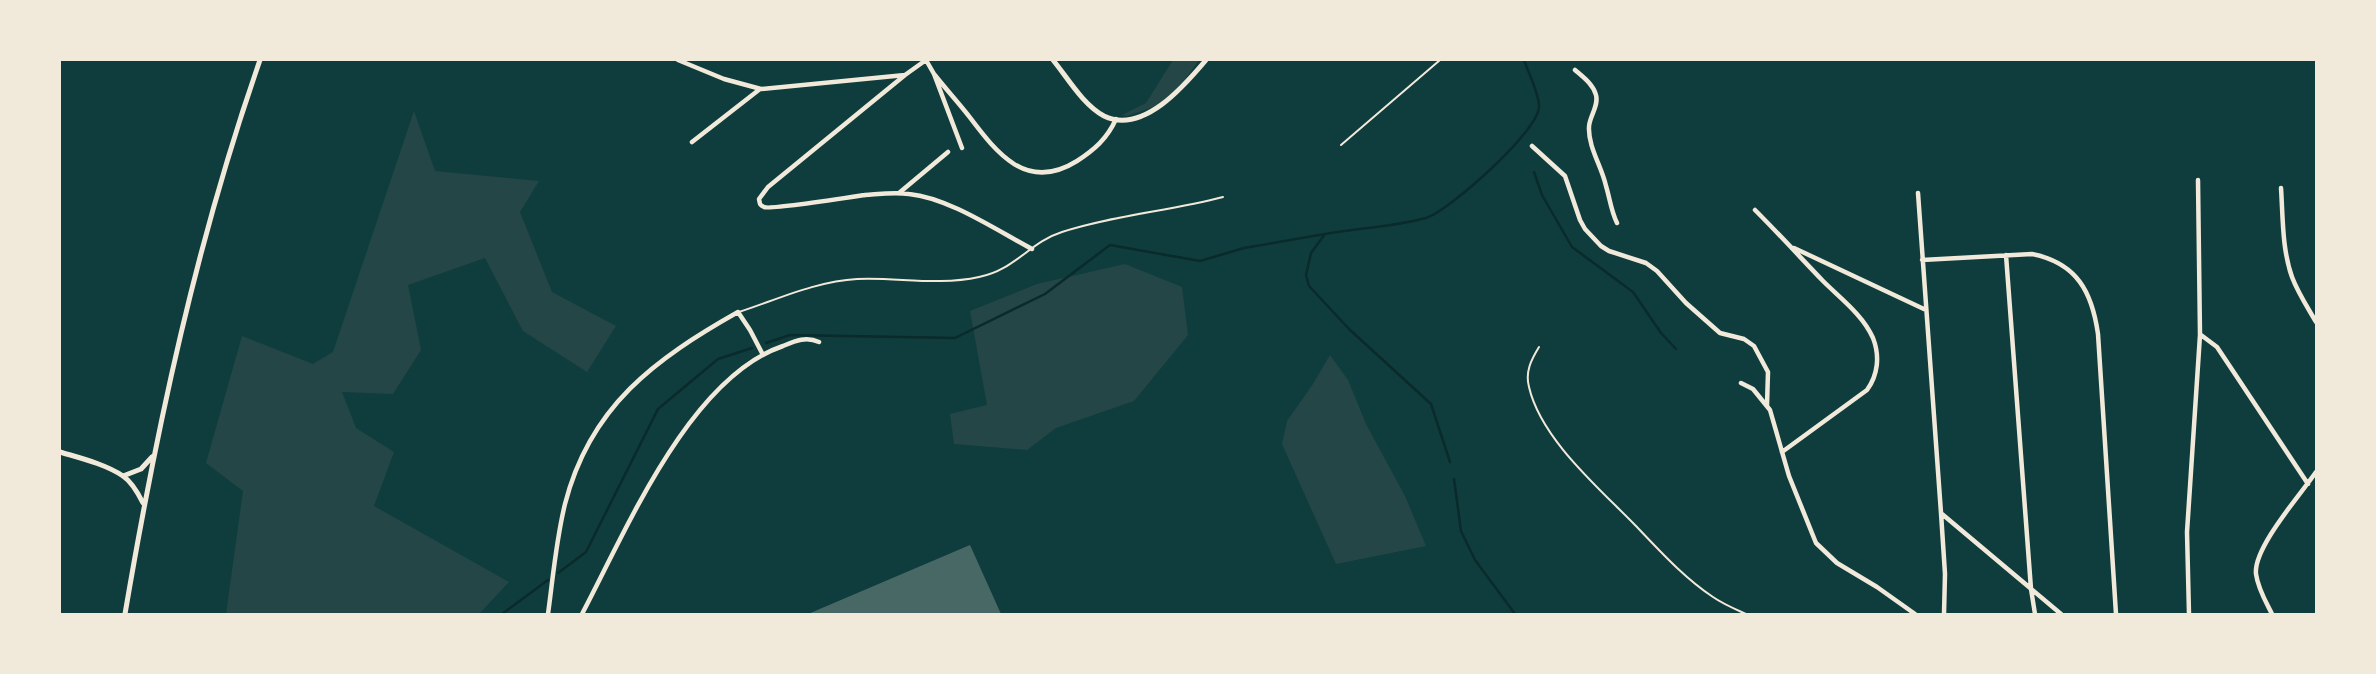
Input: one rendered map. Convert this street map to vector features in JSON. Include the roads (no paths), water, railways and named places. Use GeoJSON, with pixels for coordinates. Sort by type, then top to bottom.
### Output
{"type":"FeatureCollection","features":[{"type":"Feature","properties":{"kind":"main road"},"geometry":{"type":"LineString","coordinates":[[125,614],[153,457],[198,258],[222,173],[260,60]]}},
{"type":"Feature","properties":{"kind":"main road"},"geometry":{"type":"LineString","coordinates":[[1053,60],[1093,108],[1116,119],[1139,115],[1167,102],[1206,60]]}},
{"type":"Feature","properties":{"kind":"main road"},"geometry":{"type":"LineString","coordinates":[[60,452],[123,476],[137,491],[144,505]]}},
{"type":"Feature","properties":{"kind":"main road"},"geometry":{"type":"LineString","coordinates":[[123,476],[141,469],[153,457]]}},
{"type":"Feature","properties":{"kind":"street"},"geometry":{"type":"LineString","coordinates":[[678,60],[724,79],[761,89],[905,75]]}},
{"type":"Feature","properties":{"kind":"street"},"geometry":{"type":"LineString","coordinates":[[962,148],[934,74],[926,60],[768,187],[759,199],[760,204],[768,209],[828,199],[898,194],[919,196],[947,205],[1032,249]]}},
{"type":"Feature","properties":{"kind":"street"},"geometry":{"type":"LineString","coordinates":[[1575,70],[1596,94],[1589,135],[1617,223]]}},
{"type":"Feature","properties":{"kind":"street"},"geometry":{"type":"LineString","coordinates":[[934,74],[997,151],[1010,163],[1024,170],[1040,173],[1069,166],[1099,145],[1110,133],[1116,119]]}},
{"type":"Feature","properties":{"kind":"street"},"geometry":{"type":"LineString","coordinates":[[692,142],[761,89]]}},
{"type":"Feature","properties":{"kind":"street"},"geometry":{"type":"LineString","coordinates":[[1532,146],[1564,176],[1580,220],[1601,246],[1646,263],[1716,331],[1744,339],[1754,346],[1768,372],[1767,405],[1810,530],[1826,555],[1915,614]]}},
{"type":"Feature","properties":{"kind":"street"},"geometry":{"type":"LineString","coordinates":[[898,194],[948,152]]}},
{"type":"Feature","properties":{"kind":"street"},"geometry":{"type":"LineString","coordinates":[[2189,614],[2187,532],[2200,335],[2198,180]]}},
{"type":"Feature","properties":{"kind":"street"},"geometry":{"type":"LineString","coordinates":[[2281,188],[2284,244],[2288,261],[2296,286],[2316,322]]}},
{"type":"Feature","properties":{"kind":"street"},"geometry":{"type":"LineString","coordinates":[[1918,193],[1941,513],[1944,614]]}},
{"type":"Feature","properties":{"kind":"street"},"geometry":{"type":"LineString","coordinates":[[1755,209],[1868,329],[1874,341],[1877,370],[1867,390],[1782,452]]}},
{"type":"Feature","properties":{"kind":"street"},"geometry":{"type":"LineString","coordinates":[[1790,246],[1927,310]]}},
{"type":"Feature","properties":{"kind":"street"},"geometry":{"type":"LineString","coordinates":[[2006,254],[2035,614]]}},
{"type":"Feature","properties":{"kind":"street"},"geometry":{"type":"LineString","coordinates":[[1922,260],[2032,254],[2059,262],[2083,286],[2095,316],[2101,373],[2116,614]]}},
{"type":"Feature","properties":{"kind":"street"},"geometry":{"type":"LineString","coordinates":[[548,614],[566,502],[579,466],[617,401],[640,377],[697,335],[738,312],[762,354]]}},
{"type":"Feature","properties":{"kind":"street"},"geometry":{"type":"LineString","coordinates":[[2200,335],[2208,339],[2222,354],[2308,484]]}},
{"type":"Feature","properties":{"kind":"street"},"geometry":{"type":"LineString","coordinates":[[582,614],[685,426],[715,392],[762,354],[798,340],[811,339],[819,342]]}},
{"type":"Feature","properties":{"kind":"street"},"geometry":{"type":"LineString","coordinates":[[1741,383],[1753,389],[1767,405]]}},
{"type":"Feature","properties":{"kind":"street"},"geometry":{"type":"LineString","coordinates":[[2272,614],[2262,596],[2256,565],[2273,531],[2316,472]]}},
{"type":"Feature","properties":{"kind":"street"},"geometry":{"type":"LineString","coordinates":[[1941,513],[2061,614]]}},
{"type":"Feature","properties":{"kind":"lane"},"geometry":{"type":"LineString","coordinates":[[1340,145],[1440,60]]}},
{"type":"Feature","properties":{"kind":"lane"},"geometry":{"type":"LineString","coordinates":[[738,312],[842,280],[941,282],[984,276],[1011,265],[1060,233],[1111,219],[1223,197]]}},
{"type":"Feature","properties":{"kind":"lane"},"geometry":{"type":"LineString","coordinates":[[1539,347],[1528,372],[1528,385],[1542,420],[1564,449],[1587,476],[1687,577],[1714,597],[1746,614]]}},
{"type":"Feature","properties":{"kind":"waterway"},"geometry":{"type":"LineString","coordinates":[[1450,462],[1431,404],[1349,329],[1309,286],[1306,275],[1311,253],[1325,234],[1426,218],[1454,201],[1492,168],[1536,117],[1539,101],[1524,60]]}},
{"type":"Feature","properties":{"kind":"waterway"},"geometry":{"type":"LineString","coordinates":[[1534,172],[1542,195],[1572,247],[1633,292],[1661,333],[1676,349]]}},
{"type":"Feature","properties":{"kind":"waterway"},"geometry":{"type":"LineString","coordinates":[[766,343],[790,335],[955,338],[1045,294],[1110,245],[1200,261],[1244,248],[1325,234]]}},
{"type":"Feature","properties":{"kind":"waterway"},"geometry":{"type":"LineString","coordinates":[[558,573],[586,552],[658,409],[718,359],[752,348]]}},
{"type":"Feature","properties":{"kind":"waterway"},"geometry":{"type":"LineString","coordinates":[[1454,479],[1461,531],[1475,560],[1515,614]]}},
{"type":"Feature","properties":{"kind":"waterway"},"geometry":{"type":"LineString","coordinates":[[502,614],[548,580]]}}]}
